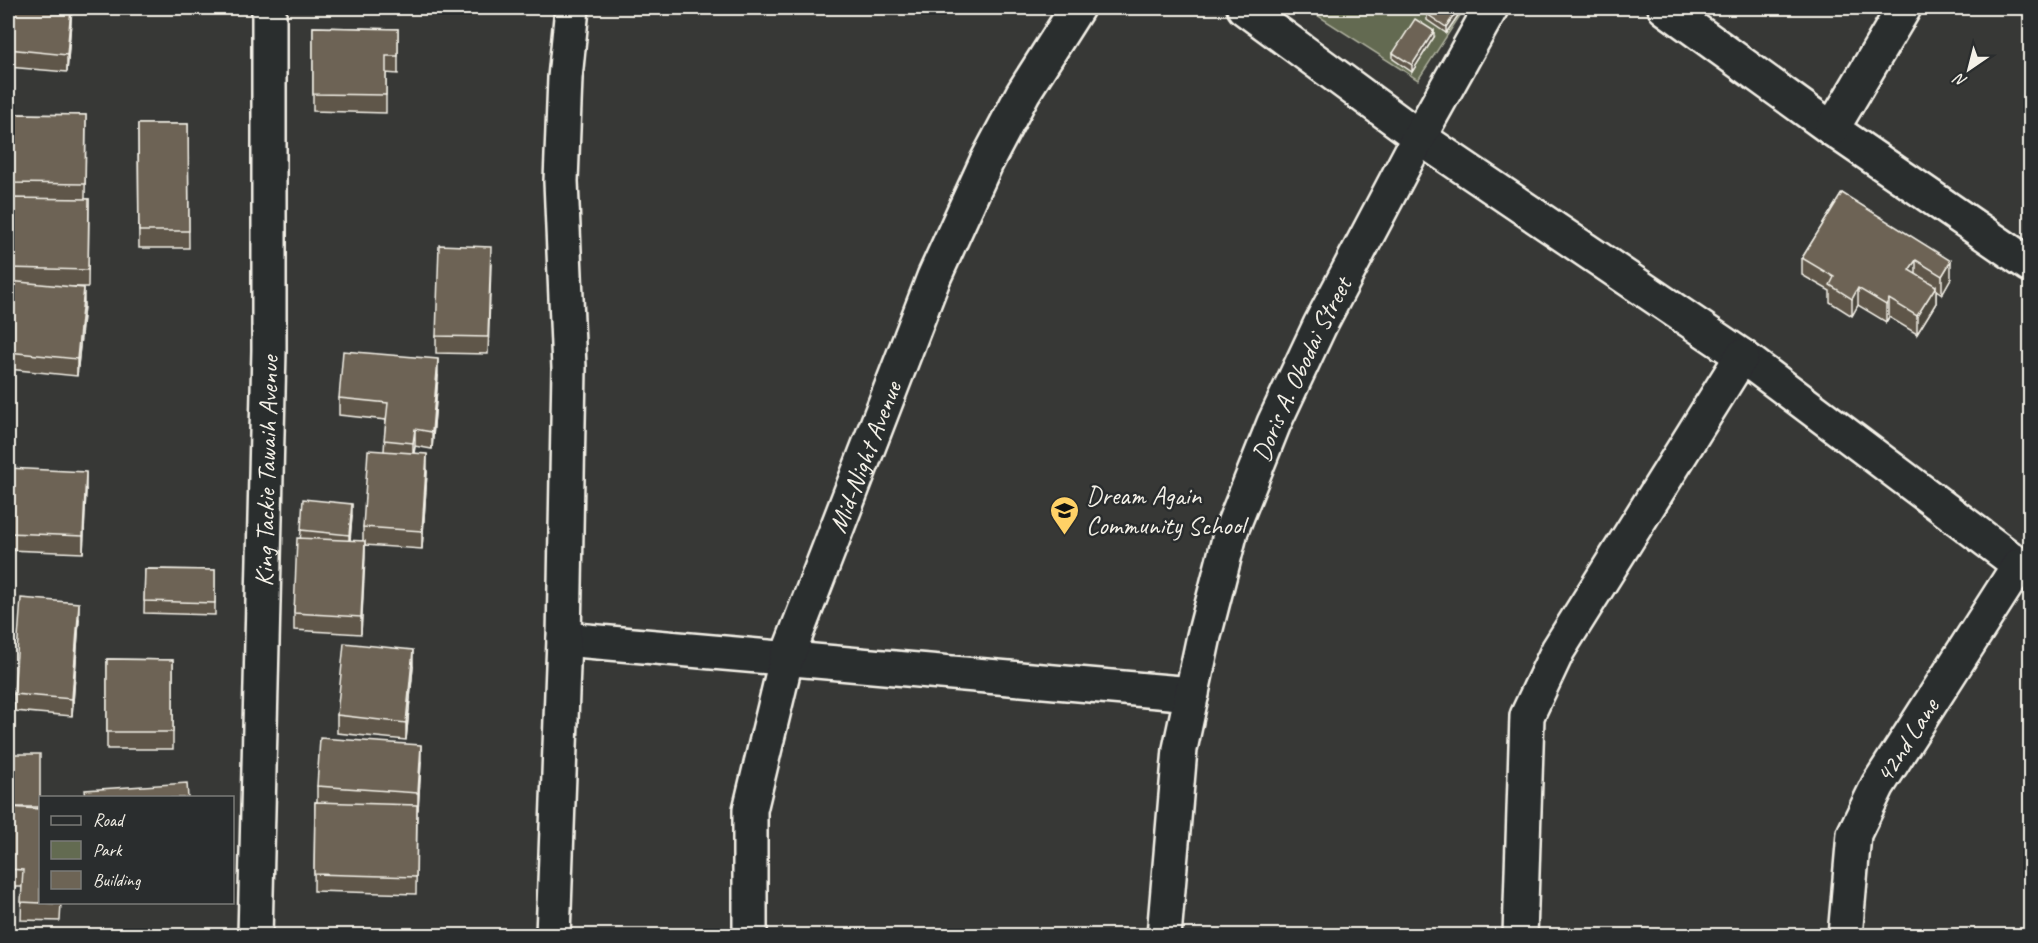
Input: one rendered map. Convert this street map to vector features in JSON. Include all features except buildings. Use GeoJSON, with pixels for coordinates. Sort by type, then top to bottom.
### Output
{"type":"FeatureCollection","features":[{"type":"Feature","properties":{"kind":"street","name":"King Tackie Tawaih Avenue"},"geometry":{"type":"LineString","coordinates":[[255,936],[269,350],[269,8]]}},
{"type":"Feature","properties":{"kind":"street"},"geometry":{"type":"LineString","coordinates":[[553,936],[564,639],[569,368],[561,181],[572,8]]}},
{"type":"Feature","properties":{"kind":"street","name":"Mid-Night Avenue"},"geometry":{"type":"LineString","coordinates":[[750,936],[750,810],[786,660],[934,277],[986,163],[1023,93],[1077,8]]}},
{"type":"Feature","properties":{"kind":"street"},"geometry":{"type":"LineString","coordinates":[[1244,8],[1419,137],[1742,356],[2025,569]]}},
{"type":"Feature","properties":{"kind":"street","name":"Doris A. Obodai Street"},"geometry":{"type":"LineString","coordinates":[[1164,936],[1180,749],[1232,531],[1274,423],[1320,325],[1419,137],[1491,8]]}},
{"type":"Feature","properties":{"kind":"street"},"geometry":{"type":"LineString","coordinates":[[1665,8],[1832,129],[2031,265]]}},
{"type":"Feature","properties":{"kind":"street"},"geometry":{"type":"LineString","coordinates":[[1832,129],[1904,8]]}},
{"type":"Feature","properties":{"kind":"street"},"geometry":{"type":"LineString","coordinates":[[1520,936],[1527,716],[1558,650],[1742,356]]}},
{"type":"Feature","properties":{"kind":"street","name":"42nd Lane"},"geometry":{"type":"LineString","coordinates":[[1845,936],[1854,834],[1878,785],[2025,569]]}},
{"type":"Feature","properties":{"kind":"street"},"geometry":{"type":"LineString","coordinates":[[564,639],[1192,694]]}},
{"type":"Feature","properties":{"kind":"green space"},"geometry":{"type":"Polygon","coordinates":[[[1306,8],[1465,8],[1418,80],[1306,8]]]}},
{"type":"Feature","properties":{"kind":"place","name":"Dream Again Community School"},"geometry":{"type":"Point","coordinates":[1065,536]}}]}
